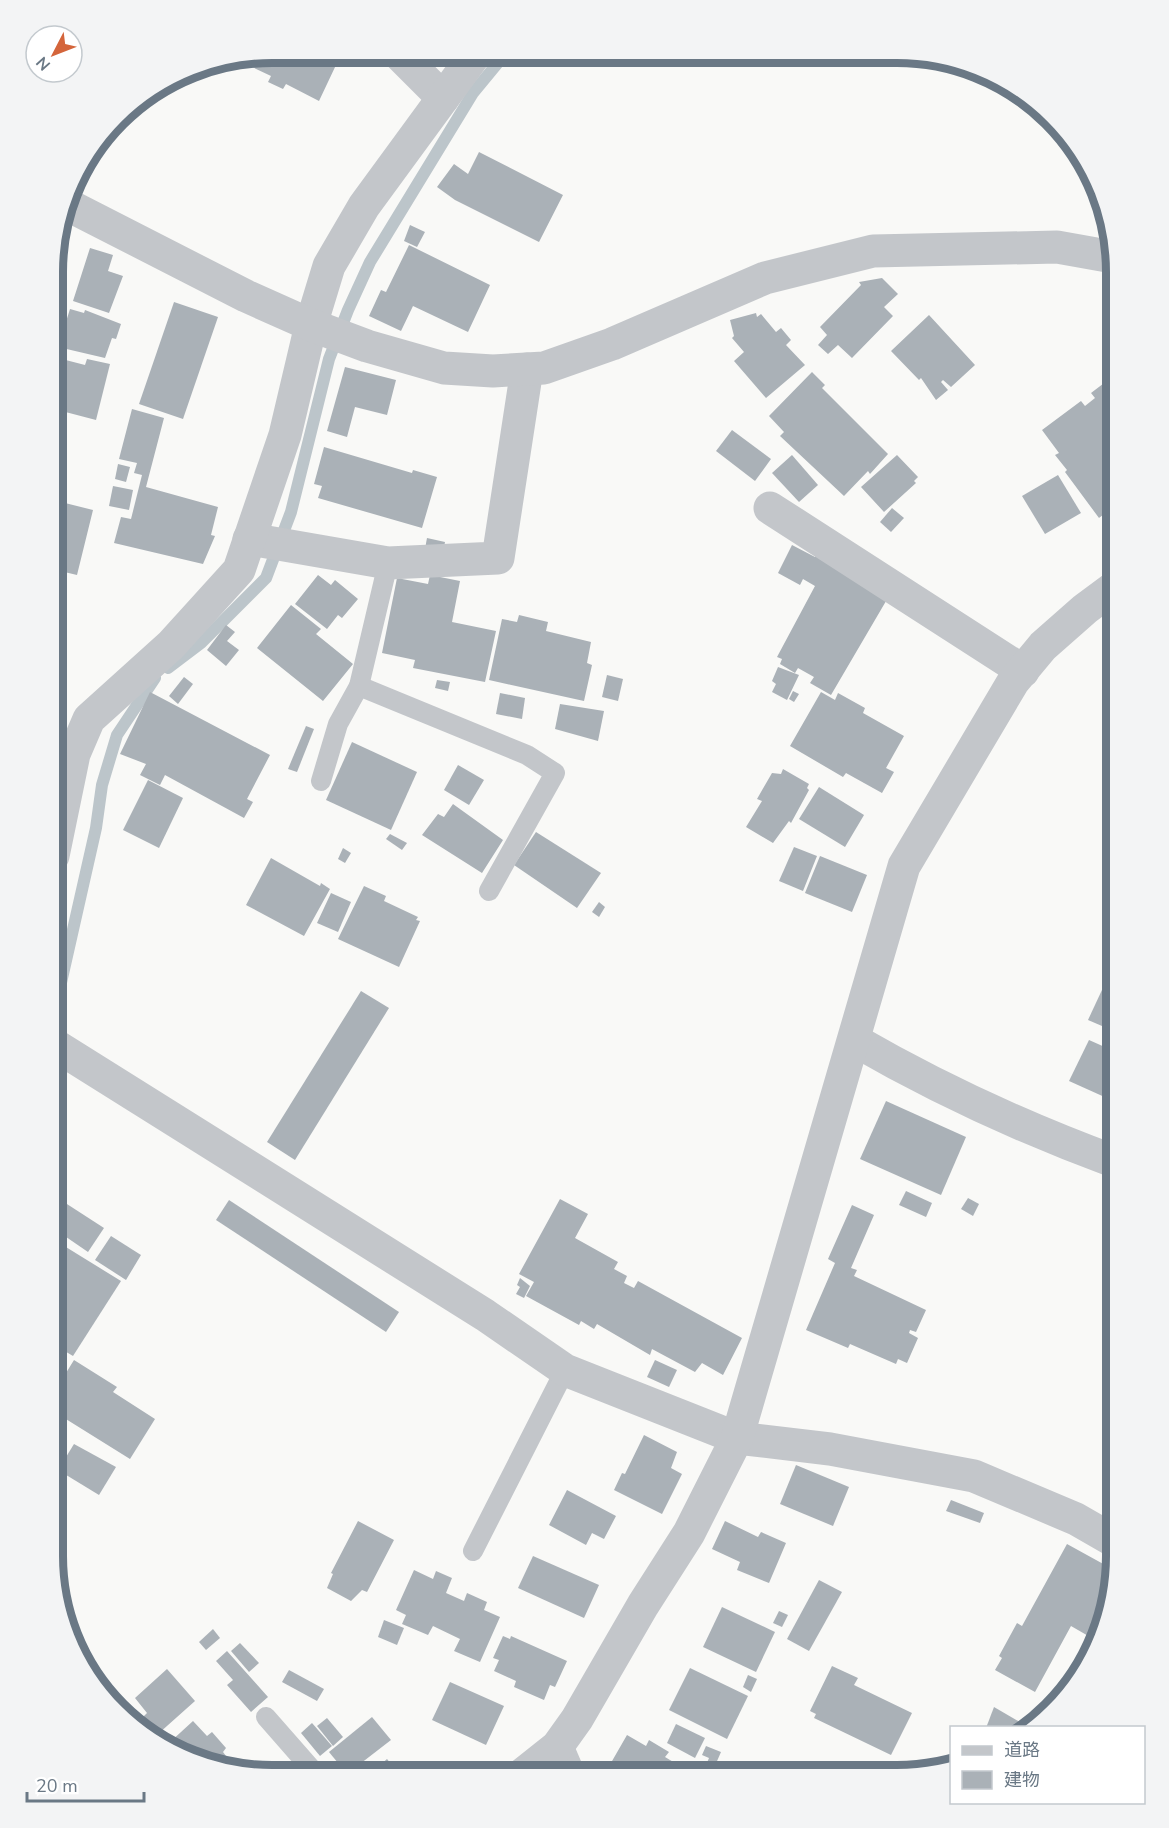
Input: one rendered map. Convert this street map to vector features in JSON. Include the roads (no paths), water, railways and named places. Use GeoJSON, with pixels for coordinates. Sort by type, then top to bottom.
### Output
{"type":"FeatureCollection","features":[{"type":"Feature","properties":{"kind":"street"},"geometry":{"type":"LineString","coordinates":[[408,63],[443,98]]}},
{"type":"Feature","properties":{"kind":"street"},"geometry":{"type":"LineString","coordinates":[[63,810],[74,754],[89,719],[171,645],[239,570],[285,435],[311,325],[329,266],[364,206],[469,63]]}},
{"type":"Feature","properties":{"kind":"street"},"geometry":{"type":"LineString","coordinates":[[73,208],[246,296],[311,325],[367,346],[444,368],[544,368],[612,344],[765,278],[873,251],[1057,247],[1105,255]]}},
{"type":"Feature","properties":{"kind":"street"},"geometry":{"type":"LineString","coordinates":[[249,539],[388,562],[498,558],[527,369]]}},
{"type":"Feature","properties":{"kind":"street"},"geometry":{"type":"LineString","coordinates":[[770,508],[1023,671]]}},
{"type":"Feature","properties":{"kind":"street"},"geometry":{"type":"LineString","coordinates":[[563,1761],[577,1719],[643,1605],[690,1533],[738,1438],[904,866],[1023,671],[1043,646],[1106,593]]}},
{"type":"Feature","properties":{"kind":"street"},"geometry":{"type":"LineString","coordinates":[[854,1040],[892,1062],[981,1105],[1106,1154]]}},
{"type":"Feature","properties":{"kind":"street"},"geometry":{"type":"LineString","coordinates":[[63,1050],[485,1315],[565,1370],[738,1438],[830,1449],[974,1476],[1076,1519],[1106,1536]]}},
{"type":"Feature","properties":{"kind":"lane"},"geometry":{"type":"LineString","coordinates":[[321,781],[338,724],[359,686],[388,562]]}},
{"type":"Feature","properties":{"kind":"lane"},"geometry":{"type":"LineString","coordinates":[[359,686],[527,755],[555,773],[489,891]]}},
{"type":"Feature","properties":{"kind":"lane"},"geometry":{"type":"LineString","coordinates":[[473,1551],[565,1370]]}},
{"type":"Feature","properties":{"kind":"lane"},"geometry":{"type":"LineString","coordinates":[[266,1718],[308,1765]]}},
{"type":"Feature","properties":{"kind":"waterway"},"geometry":{"type":"LineString","coordinates":[[168,668],[201,643],[266,578],[291,512],[329,359],[348,310],[370,262],[473,93],[498,63]]}},
{"type":"Feature","properties":{"kind":"waterway"},"geometry":{"type":"LineString","coordinates":[[63,974],[96,828],[102,785],[117,735],[155,678]]}}]}
